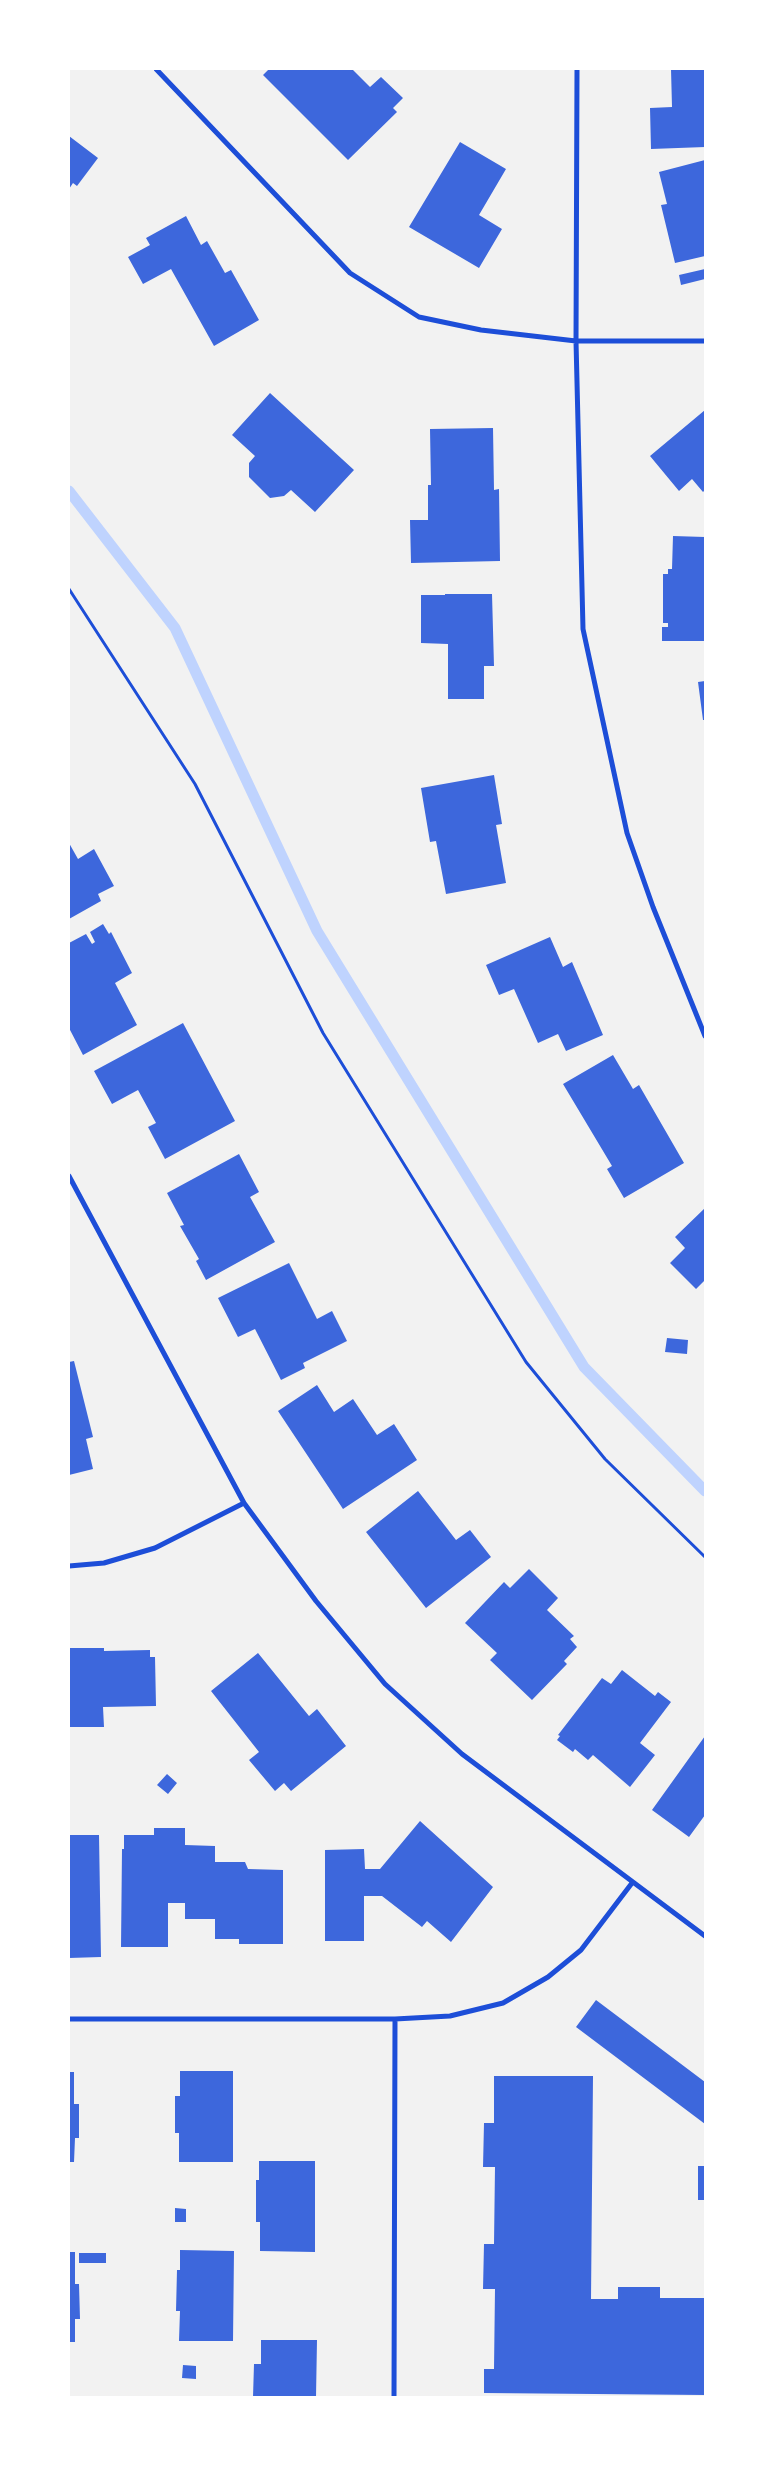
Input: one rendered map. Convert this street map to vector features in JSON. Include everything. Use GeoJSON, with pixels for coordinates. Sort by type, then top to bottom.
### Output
{"type":"FeatureCollection","features":[{"type":"Feature","properties":{"kind":"street"},"geometry":{"type":"LineString","coordinates":[[156,69],[350,273],[419,317],[482,330],[576,341],[705,341]]}},
{"type":"Feature","properties":{"kind":"street"},"geometry":{"type":"LineString","coordinates":[[577,69],[576,341],[583,629],[627,833],[705,1036]]}},
{"type":"Feature","properties":{"kind":"street"},"geometry":{"type":"LineString","coordinates":[[69,1176],[244,1503],[316,1601],[385,1684],[462,1754],[705,1936]]}},
{"type":"Feature","properties":{"kind":"street"},"geometry":{"type":"LineString","coordinates":[[69,1566],[104,1563],[155,1548],[244,1503]]}},
{"type":"Feature","properties":{"kind":"street"},"geometry":{"type":"LineString","coordinates":[[69,2020],[396,2020],[450,2016],[503,2003],[548,1977],[581,1950],[632,1882]]}},
{"type":"Feature","properties":{"kind":"street"},"geometry":{"type":"LineString","coordinates":[[394,2397],[396,2020]]}},
{"type":"Feature","properties":{"kind":"path"},"geometry":{"type":"LineString","coordinates":[[69,589],[195,784],[323,1033],[526,1362],[605,1459],[705,1557]]}},
{"type":"Feature","properties":{"kind":"building"},"geometry":{"type":"Polygon","coordinates":[[[269,69],[352,69],[370,87],[381,77],[403,98],[393,108],[397,112],[348,160],[263,75],[269,69]]]}},
{"type":"Feature","properties":{"kind":"building"},"geometry":{"type":"Polygon","coordinates":[[[671,69],[705,69],[705,147],[651,149],[650,108],[672,107],[671,69]]]}},
{"type":"Feature","properties":{"kind":"building"},"geometry":{"type":"Polygon","coordinates":[[[69,136],[98,158],[77,186],[73,183],[69,189],[69,136]]]}},
{"type":"Feature","properties":{"kind":"building"},"geometry":{"type":"Polygon","coordinates":[[[460,142],[506,169],[479,215],[502,229],[479,268],[409,227],[460,142]]]}},
{"type":"Feature","properties":{"kind":"building"},"geometry":{"type":"Polygon","coordinates":[[[705,160],[705,256],[675,263],[661,205],[667,204],[659,172],[705,160]]]}},
{"type":"Feature","properties":{"kind":"building"},"geometry":{"type":"Polygon","coordinates":[[[186,216],[201,245],[207,241],[225,273],[231,270],[259,320],[214,346],[171,269],[143,284],[128,257],[150,245],[146,238],[186,216]]]}},
{"type":"Feature","properties":{"kind":"building"},"geometry":{"type":"Polygon","coordinates":[[[705,269],[705,279],[681,285],[679,275],[705,269]]]}},
{"type":"Feature","properties":{"kind":"building"},"geometry":{"type":"Polygon","coordinates":[[[270,393],[354,470],[315,512],[291,490],[284,496],[270,498],[249,477],[249,463],[255,456],[232,435],[270,393]]]}},
{"type":"Feature","properties":{"kind":"building"},"geometry":{"type":"Polygon","coordinates":[[[705,410],[705,490],[703,492],[692,479],[679,491],[650,456],[705,410]]]}},
{"type":"Feature","properties":{"kind":"building"},"geometry":{"type":"Polygon","coordinates":[[[493,428],[494,490],[499,489],[500,561],[411,563],[410,520],[428,520],[428,485],[431,485],[430,429],[493,428]]]}},
{"type":"Feature","properties":{"kind":"building"},"geometry":{"type":"Polygon","coordinates":[[[673,536],[705,537],[705,641],[662,641],[662,627],[668,627],[668,623],[663,623],[663,574],[668,574],[668,569],[672,569],[673,536]]]}},
{"type":"Feature","properties":{"kind":"building"},"geometry":{"type":"Polygon","coordinates":[[[492,594],[494,666],[484,666],[484,699],[448,699],[448,644],[421,643],[421,595],[492,594]]]}},
{"type":"Feature","properties":{"kind":"building"},"geometry":{"type":"Polygon","coordinates":[[[705,681],[705,720],[703,720],[698,682],[705,681]]]}},
{"type":"Feature","properties":{"kind":"building"},"geometry":{"type":"Polygon","coordinates":[[[494,775],[502,824],[496,825],[506,883],[446,894],[436,841],[430,842],[421,788],[494,775]]]}},
{"type":"Feature","properties":{"kind":"building"},"geometry":{"type":"Polygon","coordinates":[[[69,843],[78,859],[94,849],[114,886],[98,894],[101,901],[69,919],[69,843]]]}},
{"type":"Feature","properties":{"kind":"building"},"geometry":{"type":"Polygon","coordinates":[[[103,924],[109,934],[111,932],[132,973],[115,983],[137,1025],[83,1055],[69,1028],[69,943],[86,934],[92,944],[95,942],[90,932],[103,924]]]}},
{"type":"Feature","properties":{"kind":"building"},"geometry":{"type":"Polygon","coordinates":[[[550,937],[563,967],[572,962],[603,1035],[566,1051],[558,1034],[538,1043],[514,989],[499,995],[486,965],[550,937]]]}},
{"type":"Feature","properties":{"kind":"building"},"geometry":{"type":"Polygon","coordinates":[[[183,1023],[235,1121],[165,1159],[148,1127],[156,1123],[138,1090],[112,1104],[94,1071],[183,1023]]]}},
{"type":"Feature","properties":{"kind":"building"},"geometry":{"type":"Polygon","coordinates":[[[613,1055],[633,1089],[639,1085],[684,1163],[624,1198],[607,1169],[612,1166],[563,1084],[613,1055]]]}},
{"type":"Feature","properties":{"kind":"building"},"geometry":{"type":"Polygon","coordinates":[[[239,1154],[259,1192],[250,1197],[275,1242],[206,1280],[196,1261],[199,1259],[180,1226],[184,1225],[167,1193],[239,1154]]]}},
{"type":"Feature","properties":{"kind":"building"},"geometry":{"type":"Polygon","coordinates":[[[705,1208],[705,1280],[696,1289],[670,1263],[685,1248],[675,1237],[705,1208]]]}},
{"type":"Feature","properties":{"kind":"building"},"geometry":{"type":"Polygon","coordinates":[[[289,1263],[317,1319],[332,1311],[347,1341],[303,1363],[305,1368],[281,1380],[255,1329],[238,1337],[218,1298],[289,1263]]]}},
{"type":"Feature","properties":{"kind":"building"},"geometry":{"type":"Polygon","coordinates":[[[667,1338],[688,1340],[687,1354],[665,1352],[667,1338]]]}},
{"type":"Feature","properties":{"kind":"building"},"geometry":{"type":"Polygon","coordinates":[[[74,1361],[93,1437],[86,1439],[93,1469],[69,1475],[69,1362],[74,1361]]]}},
{"type":"Feature","properties":{"kind":"building"},"geometry":{"type":"Polygon","coordinates":[[[317,1385],[334,1412],[353,1399],[377,1435],[394,1424],[417,1460],[343,1509],[278,1411],[317,1385]]]}},
{"type":"Feature","properties":{"kind":"building"},"geometry":{"type":"Polygon","coordinates":[[[418,1491],[456,1540],[470,1530],[491,1557],[426,1608],[366,1532],[418,1491]]]}},
{"type":"Feature","properties":{"kind":"building"},"geometry":{"type":"Polygon","coordinates":[[[529,1569],[558,1598],[547,1610],[574,1636],[570,1639],[577,1647],[564,1661],[567,1664],[532,1700],[490,1660],[497,1653],[465,1623],[504,1582],[510,1588],[529,1569]]]}},
{"type":"Feature","properties":{"kind":"building"},"geometry":{"type":"Polygon","coordinates":[[[69,1648],[104,1648],[104,1651],[150,1650],[150,1657],[155,1657],[156,1706],[103,1707],[104,1727],[70,1727],[69,1648]]]}},
{"type":"Feature","properties":{"kind":"building"},"geometry":{"type":"Polygon","coordinates":[[[258,1653],[309,1716],[317,1709],[346,1746],[291,1791],[284,1783],[275,1791],[249,1760],[259,1752],[211,1691],[258,1653]]]}},
{"type":"Feature","properties":{"kind":"building"},"geometry":{"type":"Polygon","coordinates":[[[622,1670],[655,1696],[658,1692],[671,1702],[640,1743],[655,1755],[630,1787],[593,1755],[588,1760],[575,1749],[573,1752],[557,1740],[560,1736],[558,1735],[602,1678],[611,1684],[622,1670]]]}},
{"type":"Feature","properties":{"kind":"building"},"geometry":{"type":"Polygon","coordinates":[[[705,1736],[705,1815],[689,1837],[652,1810],[705,1736]]]}},
{"type":"Feature","properties":{"kind":"building"},"geometry":{"type":"Polygon","coordinates":[[[167,1774],[177,1783],[168,1794],[157,1785],[167,1774]]]}},
{"type":"Feature","properties":{"kind":"building"},"geometry":{"type":"Polygon","coordinates":[[[420,1821],[493,1887],[451,1942],[427,1921],[422,1927],[382,1896],[364,1896],[364,1941],[325,1941],[325,1850],[364,1849],[365,1869],[380,1869],[420,1821]]]}},
{"type":"Feature","properties":{"kind":"building"},"geometry":{"type":"Polygon","coordinates":[[[154,1828],[185,1828],[185,1845],[215,1846],[215,1862],[245,1862],[248,1869],[283,1870],[283,1944],[239,1944],[239,1939],[215,1939],[215,1919],[185,1919],[185,1903],[168,1903],[168,1947],[121,1947],[122,1849],[124,1849],[124,1835],[154,1835],[154,1828]]]}},
{"type":"Feature","properties":{"kind":"building"},"geometry":{"type":"Polygon","coordinates":[[[69,1835],[99,1835],[101,1957],[69,1958],[69,1835]]]}},
{"type":"Feature","properties":{"kind":"building"},"geometry":{"type":"Polygon","coordinates":[[[596,2000],[705,2082],[705,2124],[576,2027],[596,2000]]]}},
{"type":"Feature","properties":{"kind":"building"},"geometry":{"type":"Polygon","coordinates":[[[180,2071],[233,2071],[233,2162],[179,2162],[179,2133],[175,2133],[175,2096],[180,2096],[180,2071]]]}},
{"type":"Feature","properties":{"kind":"building"},"geometry":{"type":"Polygon","coordinates":[[[69,2072],[74,2072],[74,2104],[79,2104],[79,2138],[75,2138],[74,2162],[69,2162],[69,2072]]]}},
{"type":"Feature","properties":{"kind":"building"},"geometry":{"type":"Polygon","coordinates":[[[494,2076],[593,2076],[591,2299],[618,2299],[618,2287],[660,2287],[660,2298],[705,2298],[705,2395],[484,2393],[484,2369],[494,2369],[495,2289],[483,2289],[484,2244],[494,2244],[495,2167],[483,2167],[484,2123],[494,2123],[494,2076]]]}},
{"type":"Feature","properties":{"kind":"building"},"geometry":{"type":"Polygon","coordinates":[[[259,2161],[315,2161],[315,2252],[260,2251],[260,2222],[256,2222],[256,2180],[259,2180],[259,2161]]]}},
{"type":"Feature","properties":{"kind":"building"},"geometry":{"type":"Polygon","coordinates":[[[698,2166],[705,2166],[705,2200],[698,2200],[698,2166]]]}},
{"type":"Feature","properties":{"kind":"building"},"geometry":{"type":"Polygon","coordinates":[[[175,2208],[186,2209],[186,2222],[175,2222],[175,2208]]]}},
{"type":"Feature","properties":{"kind":"building"},"geometry":{"type":"Polygon","coordinates":[[[180,2250],[234,2251],[233,2341],[179,2341],[180,2311],[176,2311],[177,2270],[180,2270],[180,2250]]]}},
{"type":"Feature","properties":{"kind":"building"},"geometry":{"type":"Polygon","coordinates":[[[69,2252],[75,2252],[75,2284],[79,2284],[80,2319],[75,2319],[75,2342],[69,2342],[69,2252]]]}},
{"type":"Feature","properties":{"kind":"building"},"geometry":{"type":"Polygon","coordinates":[[[79,2253],[106,2253],[106,2263],[79,2263],[79,2253]]]}},
{"type":"Feature","properties":{"kind":"building"},"geometry":{"type":"Polygon","coordinates":[[[261,2340],[317,2340],[316,2397],[253,2397],[254,2364],[261,2364],[261,2340]]]}},
{"type":"Feature","properties":{"kind":"building"},"geometry":{"type":"Polygon","coordinates":[[[183,2365],[196,2366],[196,2379],[182,2378],[183,2365]]]}},
{"type":"Feature","properties":{"kind":"waterway"},"geometry":{"type":"LineString","coordinates":[[69,491],[175,628],[317,931],[584,1367],[705,1491]]}}]}
